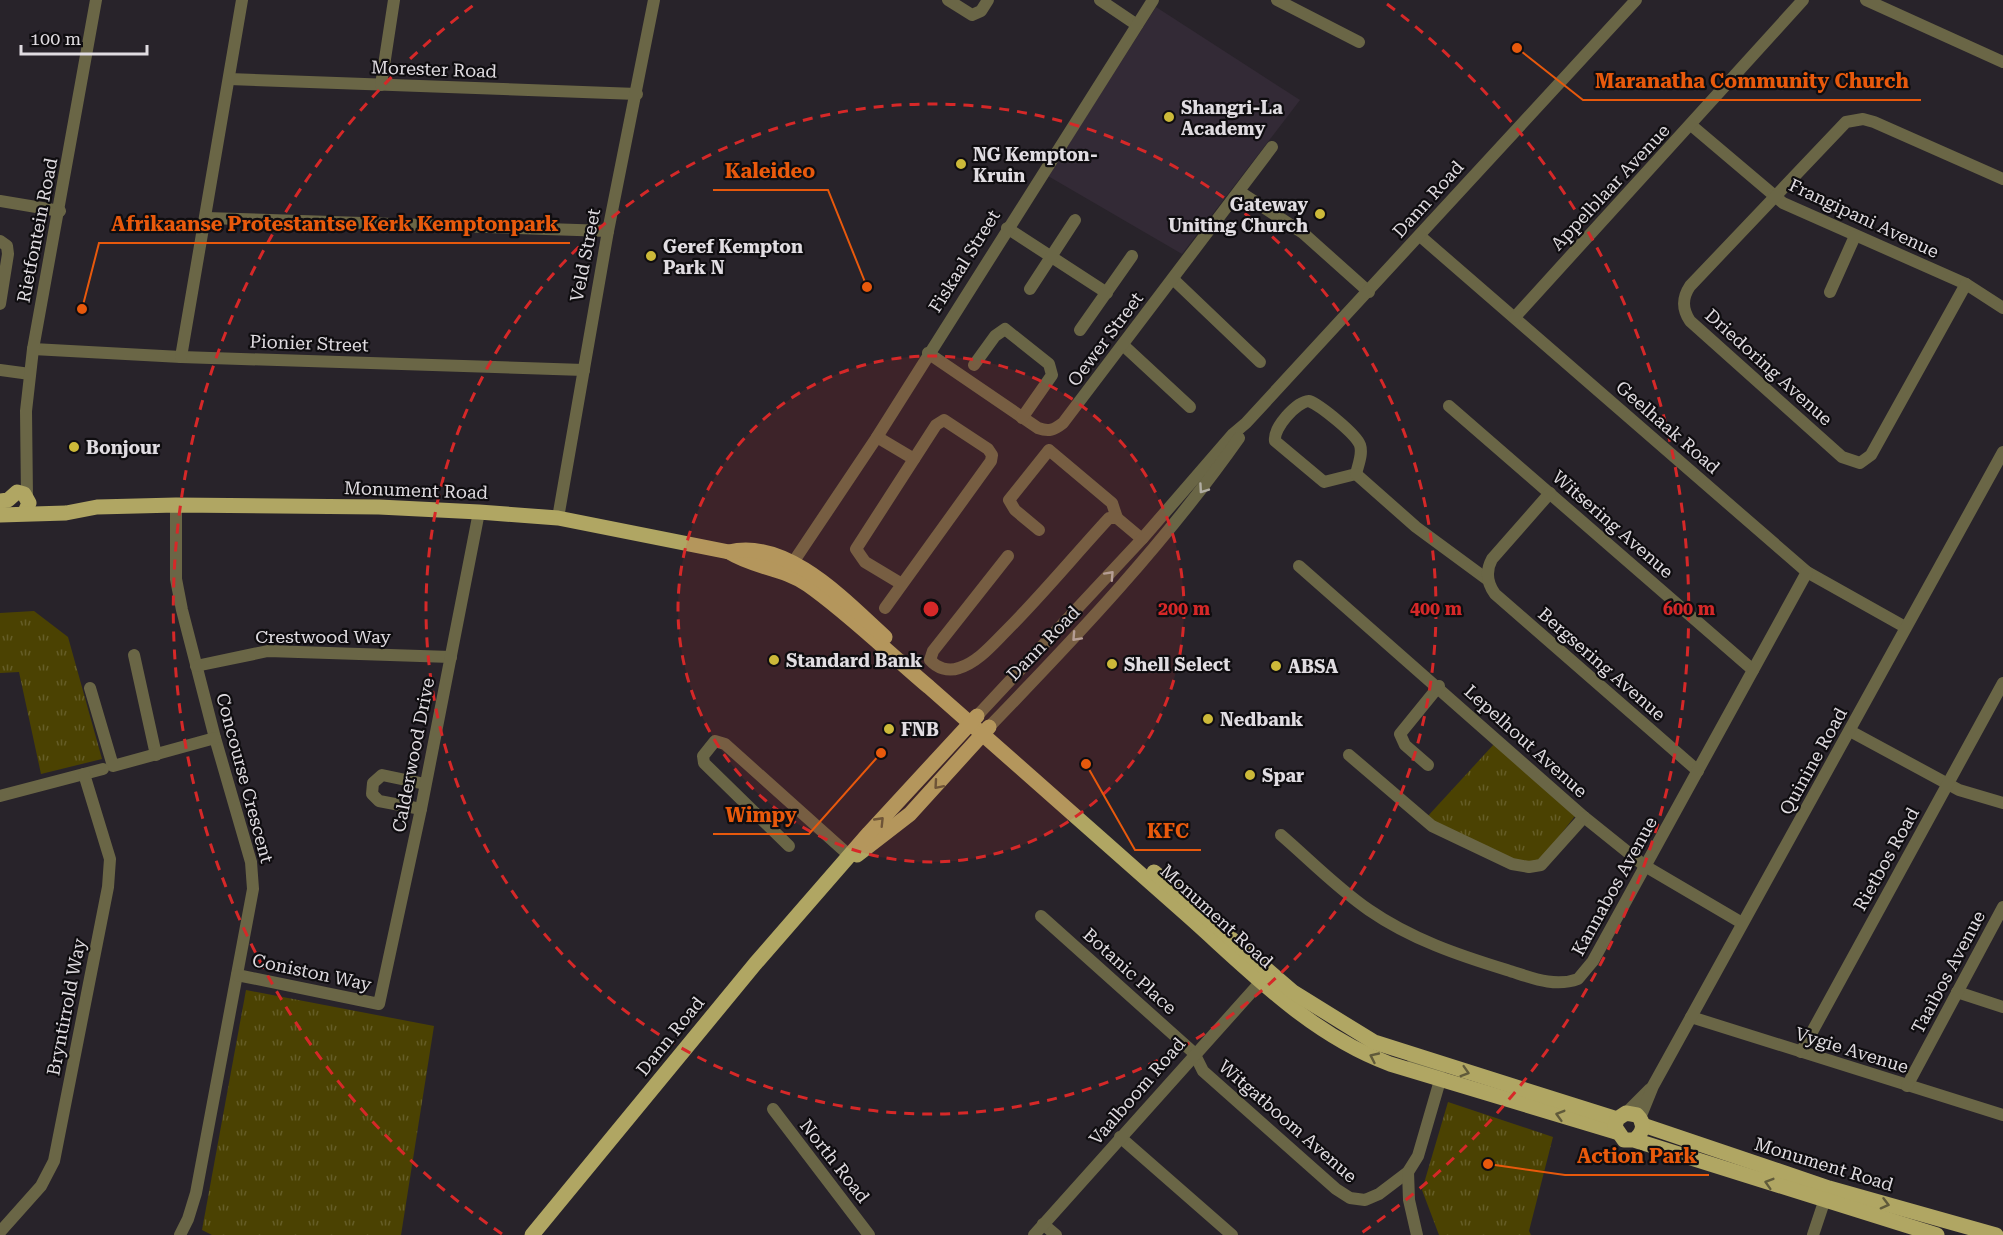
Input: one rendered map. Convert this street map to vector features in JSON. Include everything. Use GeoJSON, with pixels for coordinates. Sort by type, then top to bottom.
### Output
{"type":"FeatureCollection","features":[{"type":"Feature","properties":{"kind":"main road","name":"Monument Road"},"geometry":{"type":"LineString","coordinates":[[15,504],[53,514],[97,507],[176,505],[379,507],[479,512],[558,518],[729,552],[745,548],[793,570],[848,603],[986,731],[1328,1033],[1378,1059],[1441,1081],[1628,1121]]}},
{"type":"Feature","properties":{"kind":"main road","name":"Dann Road"},"geometry":{"type":"LineString","coordinates":[[532,1235],[700,1028],[846,861],[974,720]]}},
{"type":"Feature","properties":{"kind":"main road","name":"Dann Road"},"geometry":{"type":"LineString","coordinates":[[846,861],[910,814],[986,731]]}},
{"type":"Feature","properties":{"kind":"main road","name":"Monument Road"},"geometry":{"type":"LineString","coordinates":[[1265,977],[1383,1047],[1628,1121],[1937,1235]]}},
{"type":"Feature","properties":{"kind":"main road"},"geometry":{"type":"LineString","coordinates":[[1308,1002],[1305,1009],[1328,1033]]}},
{"type":"Feature","properties":{"kind":"main road","name":"Monument Road"},"geometry":{"type":"LineString","coordinates":[[1628,1121],[1624,1140],[1634,1140],[1827,1194],[1996,1235]]}},
{"type":"Feature","properties":{"kind":"street","name":"Rietfontein Road"},"geometry":{"type":"LineString","coordinates":[[15,504],[27,469],[26,411],[33,349],[60,211],[96,0]]}},
{"type":"Feature","properties":{"kind":"street"},"geometry":{"type":"LineString","coordinates":[[181,357],[243,0]]}},
{"type":"Feature","properties":{"kind":"street"},"geometry":{"type":"LineString","coordinates":[[381,85],[394,0]]}},
{"type":"Feature","properties":{"kind":"street","name":"Veld Street"},"geometry":{"type":"LineString","coordinates":[[558,518],[608,231],[654,0]]}},
{"type":"Feature","properties":{"kind":"street"},"geometry":{"type":"LineString","coordinates":[[948,0],[972,15],[978,14],[988,0]]}},
{"type":"Feature","properties":{"kind":"street"},"geometry":{"type":"LineString","coordinates":[[1100,0],[1137,25]]}},
{"type":"Feature","properties":{"kind":"street","name":"Fiskaal Street"},"geometry":{"type":"LineString","coordinates":[[793,570],[806,542],[877,436],[1153,0]]}},
{"type":"Feature","properties":{"kind":"street"},"geometry":{"type":"LineString","coordinates":[[1276,0],[1359,42]]}},
{"type":"Feature","properties":{"kind":"street","name":"Dann Road"},"geometry":{"type":"LineString","coordinates":[[974,720],[1142,539],[1233,434],[1369,292],[1636,0]]}},
{"type":"Feature","properties":{"kind":"street","name":"Appelblaar Avenue"},"geometry":{"type":"LineString","coordinates":[[1515,317],[1803,0]]}},
{"type":"Feature","properties":{"kind":"street"},"geometry":{"type":"LineString","coordinates":[[1866,0],[2003,62]]}},
{"type":"Feature","properties":{"kind":"street","name":"Morester Road"},"geometry":{"type":"LineString","coordinates":[[229,80],[637,94]]}},
{"type":"Feature","properties":{"kind":"street","name":"Driedoring Avenue"},"geometry":{"type":"LineString","coordinates":[[1966,284],[1871,455],[1860,463],[1850,461],[1690,321],[1685,313],[1684,300],[1690,286],[1840,127],[1855,120],[1874,122],[2003,178]]}},
{"type":"Feature","properties":{"kind":"street","name":"Frangipani Avenue"},"geometry":{"type":"LineString","coordinates":[[1691,125],[1773,196],[1854,236],[1966,284],[2003,308]]}},
{"type":"Feature","properties":{"kind":"street","name":"Oewer Street"},"geometry":{"type":"LineString","coordinates":[[928,353],[1038,428],[1046,431],[1056,429],[1123,345],[1272,147]]}},
{"type":"Feature","properties":{"kind":"street"},"geometry":{"type":"LineString","coordinates":[[1239,192],[1303,233],[1369,292]]}},
{"type":"Feature","properties":{"kind":"street"},"geometry":{"type":"LineString","coordinates":[[0,201],[60,211]]}},
{"type":"Feature","properties":{"kind":"street"},"geometry":{"type":"LineString","coordinates":[[206,218],[608,231]]}},
{"type":"Feature","properties":{"kind":"street"},"geometry":{"type":"LineString","coordinates":[[1030,289],[1075,220]]}},
{"type":"Feature","properties":{"kind":"street"},"geometry":{"type":"LineString","coordinates":[[1007,228],[1107,293]]}},
{"type":"Feature","properties":{"kind":"street","name":"Geelhaak Road"},"geometry":{"type":"LineString","coordinates":[[1420,236],[1807,572],[1905,627]]}},
{"type":"Feature","properties":{"kind":"street"},"geometry":{"type":"LineString","coordinates":[[1830,292],[1854,236]]}},
{"type":"Feature","properties":{"kind":"street"},"geometry":{"type":"LineString","coordinates":[[0,240],[7,246],[8,254],[0,304]]}},
{"type":"Feature","properties":{"kind":"street"},"geometry":{"type":"LineString","coordinates":[[1080,330],[1132,256]]}},
{"type":"Feature","properties":{"kind":"street"},"geometry":{"type":"LineString","coordinates":[[1173,279],[1260,362]]}},
{"type":"Feature","properties":{"kind":"street"},"geometry":{"type":"LineString","coordinates":[[974,365],[995,336],[1005,329],[1049,364],[1052,375],[1022,418]]}},
{"type":"Feature","properties":{"kind":"street"},"geometry":{"type":"LineString","coordinates":[[1123,345],[1191,407]]}},
{"type":"Feature","properties":{"kind":"street","name":"Pionier Street"},"geometry":{"type":"LineString","coordinates":[[33,349],[181,357],[584,370]]}},
{"type":"Feature","properties":{"kind":"street"},"geometry":{"type":"LineString","coordinates":[[0,370],[30,374]]}},
{"type":"Feature","properties":{"kind":"street"},"geometry":{"type":"LineString","coordinates":[[1302,402],[1314,403],[1359,443],[1361,453],[1356,474],[1330,482],[1319,480],[1277,445],[1274,434],[1302,402]]}},
{"type":"Feature","properties":{"kind":"street","name":"Witsering Avenue"},"geometry":{"type":"LineString","coordinates":[[1449,406],[1753,670]]}},
{"type":"Feature","properties":{"kind":"street"},"geometry":{"type":"LineString","coordinates":[[885,608],[900,584],[991,461],[992,455],[985,446],[942,420],[936,425],[856,549],[865,562],[900,584]]}},
{"type":"Feature","properties":{"kind":"street","name":"Dann Road"},"geometry":{"type":"LineString","coordinates":[[986,731],[1078,635],[1169,532],[1199,495],[1246,423]]}},
{"type":"Feature","properties":{"kind":"street"},"geometry":{"type":"LineString","coordinates":[[877,436],[914,459]]}},
{"type":"Feature","properties":{"kind":"street"},"geometry":{"type":"LineString","coordinates":[[1040,530],[1015,510],[1009,500],[1048,450],[1112,503],[1118,518],[1142,539]]}},
{"type":"Feature","properties":{"kind":"street","name":"Quinine Road"},"geometry":{"type":"LineString","coordinates":[[1628,1121],[1653,1086],[2002,455]]}},
{"type":"Feature","properties":{"kind":"street","name":"Bergsering Avenue"},"geometry":{"type":"LineString","coordinates":[[1356,474],[1416,527],[1488,580],[1495,594],[1698,771]]}},
{"type":"Feature","properties":{"kind":"street"},"geometry":{"type":"LineString","coordinates":[[1488,580],[1487,570],[1492,560],[1550,493]]}},
{"type":"Feature","properties":{"kind":"street","name":"Concourse Crescent"},"geometry":{"type":"LineString","coordinates":[[176,505],[176,579],[214,738],[252,875],[253,889],[196,1192],[186,1233]]}},
{"type":"Feature","properties":{"kind":"street","name":"Calderwood Drive"},"geometry":{"type":"LineString","coordinates":[[379,1004],[421,809],[479,512]]}},
{"type":"Feature","properties":{"kind":"street"},"geometry":{"type":"LineString","coordinates":[[1008,556],[933,651],[930,660],[934,664],[954,670],[982,654],[1033,604],[1109,518],[1118,518]]}},
{"type":"Feature","properties":{"kind":"street","name":"Lepelhout Avenue"},"geometry":{"type":"LineString","coordinates":[[1299,566],[1439,686],[1584,817],[1645,866],[1742,923]]}},
{"type":"Feature","properties":{"kind":"street","name":"Kannabos Avenue"},"geometry":{"type":"LineString","coordinates":[[1281,835],[1349,895],[1406,932],[1452,953],[1557,984],[1578,980],[1587,971],[1807,572]]}},
{"type":"Feature","properties":{"kind":"street","name":"Crestwood Way"},"geometry":{"type":"LineString","coordinates":[[196,666],[268,651],[451,657]]}},
{"type":"Feature","properties":{"kind":"street"},"geometry":{"type":"LineString","coordinates":[[134,655],[156,755]]}},
{"type":"Feature","properties":{"kind":"street"},"geometry":{"type":"LineString","coordinates":[[1428,765],[1405,745],[1400,734],[1439,686]]}},
{"type":"Feature","properties":{"kind":"street","name":"Rietbos Road"},"geometry":{"type":"LineString","coordinates":[[1801,1052],[2002,687]]}},
{"type":"Feature","properties":{"kind":"street"},"geometry":{"type":"LineString","coordinates":[[90,688],[113,766],[214,738]]}},
{"type":"Feature","properties":{"kind":"street"},"geometry":{"type":"LineString","coordinates":[[1850,731],[1947,784],[1975,796],[2003,803]]}},
{"type":"Feature","properties":{"kind":"street"},"geometry":{"type":"LineString","coordinates":[[789,846],[702,760],[715,741],[725,744],[846,861]]}},
{"type":"Feature","properties":{"kind":"street"},"geometry":{"type":"LineString","coordinates":[[1349,755],[1432,826],[1512,864],[1529,867],[1541,865],[1584,817]]}},
{"type":"Feature","properties":{"kind":"street"},"geometry":{"type":"LineString","coordinates":[[0,796],[103,769]]}},
{"type":"Feature","properties":{"kind":"street","name":"Bryntirrold Way"},"geometry":{"type":"LineString","coordinates":[[0,1232],[41,1186],[54,1161],[108,887],[110,858],[84,774]]}},
{"type":"Feature","properties":{"kind":"street"},"geometry":{"type":"LineString","coordinates":[[421,809],[379,801],[372,794],[373,783],[382,775],[426,784]]}},
{"type":"Feature","properties":{"kind":"street","name":"Taaibos Avenue"},"geometry":{"type":"LineString","coordinates":[[1907,1086],[2003,907]]}},
{"type":"Feature","properties":{"kind":"street","name":"Botanic Place"},"geometry":{"type":"LineString","coordinates":[[1041,916],[1194,1053]]}},
{"type":"Feature","properties":{"kind":"street","name":"Coniston Way"},"geometry":{"type":"LineString","coordinates":[[237,975],[379,1004]]}},
{"type":"Feature","properties":{"kind":"street","name":"Vaalboom Road"},"geometry":{"type":"LineString","coordinates":[[1034,1235],[1194,1053],[1265,977]]}},
{"type":"Feature","properties":{"kind":"street"},"geometry":{"type":"LineString","coordinates":[[1957,992],[2003,1007]]}},
{"type":"Feature","properties":{"kind":"street","name":"Vygie Avenue"},"geometry":{"type":"LineString","coordinates":[[1691,1017],[2003,1115]]}},
{"type":"Feature","properties":{"kind":"street","name":"Witgatboom Avenue"},"geometry":{"type":"LineString","coordinates":[[1194,1053],[1203,1071],[1343,1195],[1357,1200],[1371,1198],[1408,1172],[1418,1156],[1441,1081]]}},
{"type":"Feature","properties":{"kind":"street"},"geometry":{"type":"LineString","coordinates":[[1410,1055],[1440,1074],[1441,1081]]}},
{"type":"Feature","properties":{"kind":"street","name":"North Road"},"geometry":{"type":"LineString","coordinates":[[772,1109],[869,1235]]}},
{"type":"Feature","properties":{"kind":"street"},"geometry":{"type":"LineString","coordinates":[[1120,1137],[1232,1235]]}},
{"type":"Feature","properties":{"kind":"street"},"geometry":{"type":"LineString","coordinates":[[1408,1172],[1409,1200],[1417,1235]]}},
{"type":"Feature","properties":{"kind":"street"},"geometry":{"type":"LineString","coordinates":[[1814,1235],[1827,1194]]}},
{"type":"Feature","properties":{"kind":"street"},"geometry":{"type":"LineString","coordinates":[[1043,1224],[1056,1235]]}},
{"type":"Feature","properties":{"kind":"shaded area","name":"Shangri-La Academy"},"geometry":{"type":"Polygon","coordinates":[[[1156,7],[1300,100],[1182,254],[1048,176],[1156,7]]]}},
{"type":"Feature","properties":{"kind":"green space"},"geometry":{"type":"Polygon","coordinates":[[[34,611],[68,637],[102,759],[41,774],[19,672],[0,673],[0,613],[34,611]]]}},
{"type":"Feature","properties":{"kind":"green space"},"geometry":{"type":"Polygon","coordinates":[[[1495,743],[1575,816],[1544,856],[1534,862],[1498,854],[1427,817],[1495,743]]]}},
{"type":"Feature","properties":{"kind":"green space"},"geometry":{"type":"Polygon","coordinates":[[[246,990],[434,1026],[401,1235],[212,1235],[202,1230],[246,990]]]}},
{"type":"Feature","properties":{"kind":"green space"},"geometry":{"type":"Polygon","coordinates":[[[1448,1102],[1553,1137],[1529,1231],[1531,1235],[1439,1235],[1422,1190],[1448,1102]]]}},
{"type":"Feature","properties":{"kind":"place","name":"Maranatha Community Church"},"geometry":{"type":"Point","coordinates":[1517,48]}},
{"type":"Feature","properties":{"kind":"place","name":"Shangri-La Academy"},"geometry":{"type":"Point","coordinates":[1169,117]}},
{"type":"Feature","properties":{"kind":"place","name":"NG Kempton- Kruin"},"geometry":{"type":"Point","coordinates":[961,164]}},
{"type":"Feature","properties":{"kind":"place","name":"Gateway Uniting Church"},"geometry":{"type":"Point","coordinates":[1320,214]}},
{"type":"Feature","properties":{"kind":"place","name":"Geref Kempton Park N"},"geometry":{"type":"Point","coordinates":[651,256]}},
{"type":"Feature","properties":{"kind":"place","name":"Kaleideo"},"geometry":{"type":"Point","coordinates":[867,287]}},
{"type":"Feature","properties":{"kind":"place","name":"Afrikaanse Protestantse Kerk Kemptonpark"},"geometry":{"type":"Point","coordinates":[82,309]}},
{"type":"Feature","properties":{"kind":"place","name":"Bonjour"},"geometry":{"type":"Point","coordinates":[74,447]}},
{"type":"Feature","properties":{"kind":"place","name":"Standard Bank"},"geometry":{"type":"Point","coordinates":[774,660]}},
{"type":"Feature","properties":{"kind":"place","name":"Shell Select"},"geometry":{"type":"Point","coordinates":[1112,664]}},
{"type":"Feature","properties":{"kind":"place","name":"ABSA"},"geometry":{"type":"Point","coordinates":[1276,666]}},
{"type":"Feature","properties":{"kind":"place","name":"Nedbank"},"geometry":{"type":"Point","coordinates":[1208,719]}},
{"type":"Feature","properties":{"kind":"place","name":"FNB"},"geometry":{"type":"Point","coordinates":[889,729]}},
{"type":"Feature","properties":{"kind":"place","name":"Wimpy"},"geometry":{"type":"Point","coordinates":[881,753]}},
{"type":"Feature","properties":{"kind":"place","name":"KFC"},"geometry":{"type":"Point","coordinates":[1086,764]}},
{"type":"Feature","properties":{"kind":"place","name":"Spar"},"geometry":{"type":"Point","coordinates":[1250,775]}},
{"type":"Feature","properties":{"kind":"place","name":"Action Park"},"geometry":{"type":"Point","coordinates":[1488,1164]}}]}
